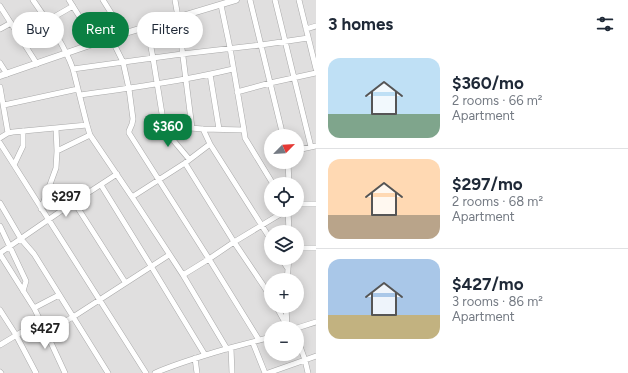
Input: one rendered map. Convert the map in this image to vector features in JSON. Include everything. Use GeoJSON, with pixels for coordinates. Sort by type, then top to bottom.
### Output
{"type":"FeatureCollection","features":[{"type":"Feature","properties":{"kind":"street"},"geometry":{"type":"LineString","coordinates":[[33,0],[41,12]]}},
{"type":"Feature","properties":{"kind":"street"},"geometry":{"type":"LineString","coordinates":[[69,0],[77,12]]}},
{"type":"Feature","properties":{"kind":"street"},"geometry":{"type":"LineString","coordinates":[[104,0],[112,12]]}},
{"type":"Feature","properties":{"kind":"street"},"geometry":{"type":"LineString","coordinates":[[175,0],[177,12]]}},
{"type":"Feature","properties":{"kind":"street"},"geometry":{"type":"LineString","coordinates":[[196,12],[236,0]]}},
{"type":"Feature","properties":{"kind":"street"},"geometry":{"type":"LineString","coordinates":[[250,0],[281,129]]}},
{"type":"Feature","properties":{"kind":"street"},"geometry":{"type":"LineString","coordinates":[[275,0],[313,147]]}},
{"type":"Feature","properties":{"kind":"street"},"geometry":{"type":"LineString","coordinates":[[299,0],[316,69]]}},
{"type":"Feature","properties":{"kind":"street"},"geometry":{"type":"LineString","coordinates":[[221,5],[243,119],[245,138],[269,177]]}},
{"type":"Feature","properties":{"kind":"street"},"geometry":{"type":"LineString","coordinates":[[0,6],[38,64]]}},
{"type":"Feature","properties":{"kind":"street"},"geometry":{"type":"LineString","coordinates":[[63,12],[73,6]]}},
{"type":"Feature","properties":{"kind":"street"},"geometry":{"type":"LineString","coordinates":[[0,29],[11,23]]}},
{"type":"Feature","properties":{"kind":"street"},"geometry":{"type":"LineString","coordinates":[[306,29],[316,26]]}},
{"type":"Feature","properties":{"kind":"street"},"geometry":{"type":"LineString","coordinates":[[73,69],[308,38]]}},
{"type":"Feature","properties":{"kind":"street"},"geometry":{"type":"LineString","coordinates":[[64,48],[73,69],[90,135],[183,275],[229,348],[232,373]]}},
{"type":"Feature","properties":{"kind":"street"},"geometry":{"type":"LineString","coordinates":[[0,76],[82,48]]}},
{"type":"Feature","properties":{"kind":"street"},"geometry":{"type":"LineString","coordinates":[[116,48],[124,62],[129,89],[133,119],[129,133],[260,340]]}},
{"type":"Feature","properties":{"kind":"street"},"geometry":{"type":"LineString","coordinates":[[151,48],[164,126],[187,161],[234,242],[264,287]]}},
{"type":"Feature","properties":{"kind":"street"},"geometry":{"type":"LineString","coordinates":[[181,48],[192,128]]}},
{"type":"Feature","properties":{"kind":"street"},"geometry":{"type":"LineString","coordinates":[[0,63],[7,74]]}},
{"type":"Feature","properties":{"kind":"street"},"geometry":{"type":"LineString","coordinates":[[80,95],[129,89],[233,69]]}},
{"type":"Feature","properties":{"kind":"street"},"geometry":{"type":"LineString","coordinates":[[237,92],[316,73]]}},
{"type":"Feature","properties":{"kind":"street"},"geometry":{"type":"LineString","coordinates":[[210,74],[219,129]]}},
{"type":"Feature","properties":{"kind":"street"},"geometry":{"type":"LineString","coordinates":[[0,86],[8,133]]}},
{"type":"Feature","properties":{"kind":"street"},"geometry":{"type":"LineString","coordinates":[[4,105],[78,89]]}},
{"type":"Feature","properties":{"kind":"street"},"geometry":{"type":"LineString","coordinates":[[0,138],[13,132],[87,125]]}},
{"type":"Feature","properties":{"kind":"street"},"geometry":{"type":"LineString","coordinates":[[164,126],[244,130]]}},
{"type":"Feature","properties":{"kind":"street"},"geometry":{"type":"LineString","coordinates":[[41,209],[56,168],[56,128]]}},
{"type":"Feature","properties":{"kind":"street"},"geometry":{"type":"LineString","coordinates":[[203,129],[210,144],[264,228]]}},
{"type":"Feature","properties":{"kind":"street"},"geometry":{"type":"LineString","coordinates":[[14,165],[23,144],[23,131]]}},
{"type":"Feature","properties":{"kind":"street"},"geometry":{"type":"LineString","coordinates":[[57,151],[90,135]]}},
{"type":"Feature","properties":{"kind":"street"},"geometry":{"type":"LineString","coordinates":[[0,143],[146,373]]}},
{"type":"Feature","properties":{"kind":"street"},"geometry":{"type":"LineString","coordinates":[[132,197],[210,144]]}},
{"type":"Feature","properties":{"kind":"street"},"geometry":{"type":"LineString","coordinates":[[65,373],[34,308],[0,253],[117,174]]}},
{"type":"Feature","properties":{"kind":"street"},"geometry":{"type":"LineString","coordinates":[[101,185],[152,266],[205,356]]}},
{"type":"Feature","properties":{"kind":"street"},"geometry":{"type":"LineString","coordinates":[[48,191],[73,203],[125,282]]}},
{"type":"Feature","properties":{"kind":"street"},"geometry":{"type":"LineString","coordinates":[[0,203],[21,239],[34,254],[108,373]]}},
{"type":"Feature","properties":{"kind":"street"},"geometry":{"type":"LineString","coordinates":[[304,204],[316,204]]}},
{"type":"Feature","properties":{"kind":"street"},"geometry":{"type":"LineString","coordinates":[[183,275],[276,217]]}},
{"type":"Feature","properties":{"kind":"street"},"geometry":{"type":"LineString","coordinates":[[0,226],[26,281],[23,292]]}},
{"type":"Feature","properties":{"kind":"street"},"geometry":{"type":"LineString","coordinates":[[304,248],[316,248]]}},
{"type":"Feature","properties":{"kind":"street"},"geometry":{"type":"LineString","coordinates":[[46,332],[73,317],[169,255]]}},
{"type":"Feature","properties":{"kind":"street"},"geometry":{"type":"LineString","coordinates":[[286,265],[288,269]]}},
{"type":"Feature","properties":{"kind":"street"},"geometry":{"type":"LineString","coordinates":[[288,265],[288,273]]}},
{"type":"Feature","properties":{"kind":"street"},"geometry":{"type":"LineString","coordinates":[[34,308],[59,295]]}},
{"type":"Feature","properties":{"kind":"street"},"geometry":{"type":"LineString","coordinates":[[0,310],[16,335],[36,373]]}},
{"type":"Feature","properties":{"kind":"street"},"geometry":{"type":"LineString","coordinates":[[0,344],[40,321]]}},
{"type":"Feature","properties":{"kind":"street"},"geometry":{"type":"LineString","coordinates":[[304,326],[316,322]]}},
{"type":"Feature","properties":{"kind":"street"},"geometry":{"type":"LineString","coordinates":[[155,373],[195,358],[264,339]]}},
{"type":"Feature","properties":{"kind":"street"},"geometry":{"type":"LineString","coordinates":[[253,342],[266,373],[316,356]]}},
{"type":"Feature","properties":{"kind":"street"},"geometry":{"type":"LineString","coordinates":[[195,358],[197,373]]}},
{"type":"Feature","properties":{"kind":"street"},"geometry":{"type":"LineString","coordinates":[[305,360],[308,373]]}},
{"type":"Feature","properties":{"kind":"shaded area"},"geometry":{"type":"Polygon","coordinates":[[[0,0],[316,0],[316,373],[0,373],[0,0]]]}}]}
